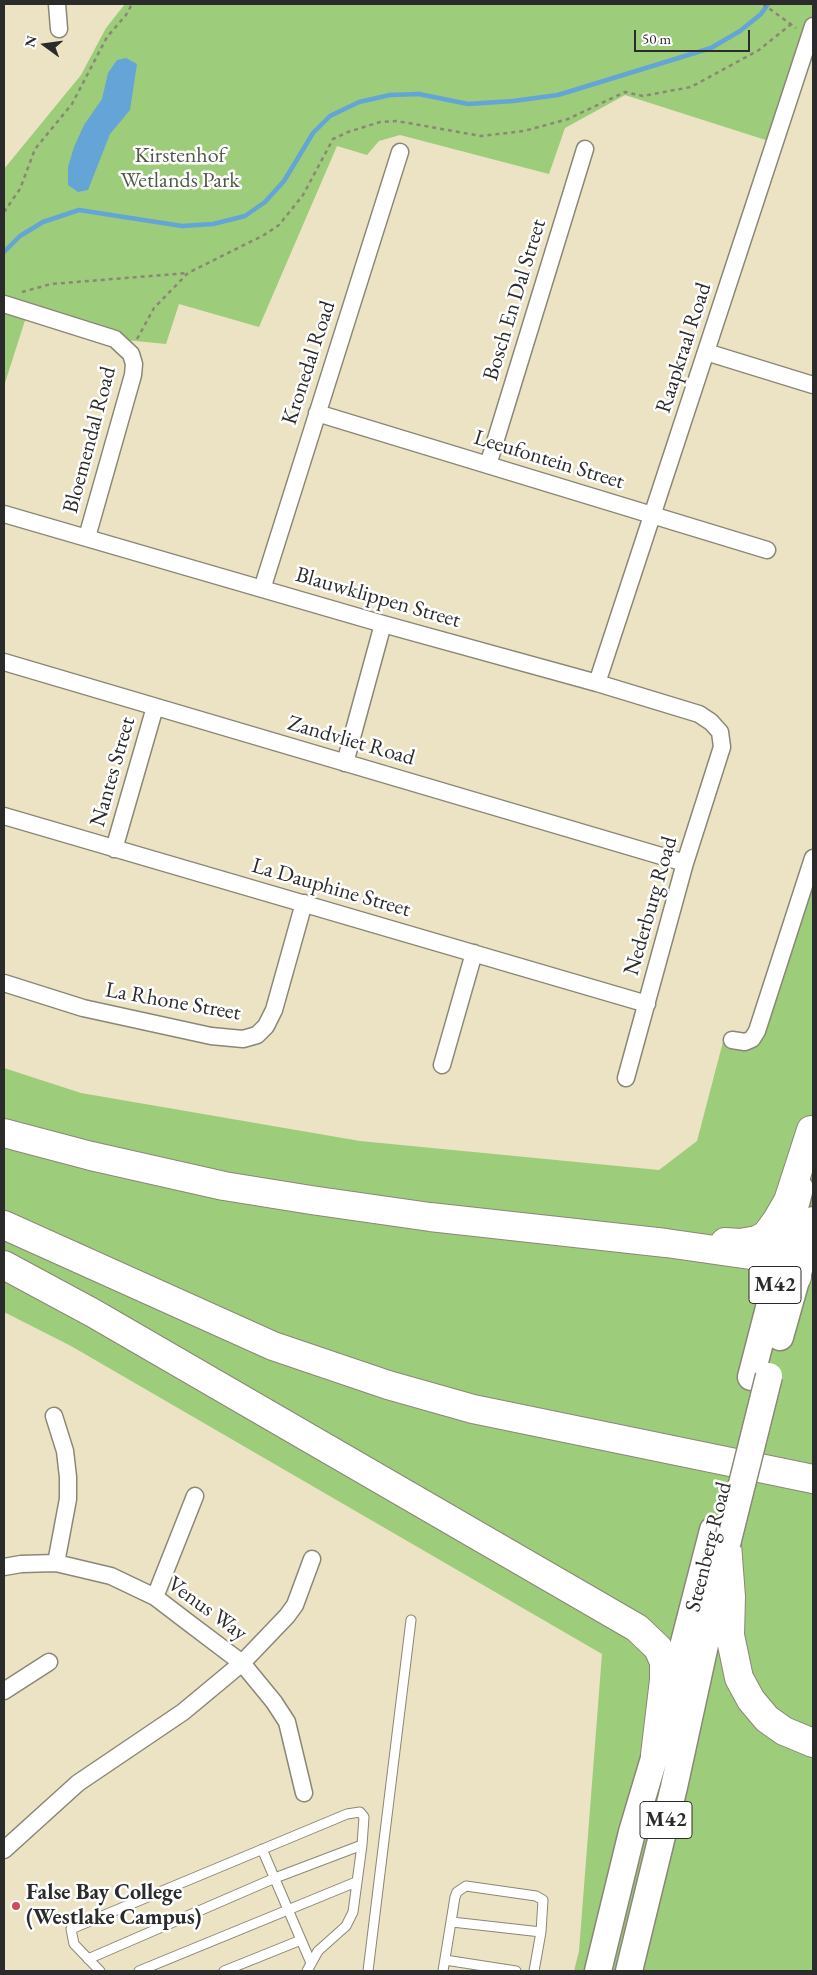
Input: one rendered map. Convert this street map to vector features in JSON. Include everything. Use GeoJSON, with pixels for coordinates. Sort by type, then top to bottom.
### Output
{"type":"FeatureCollection","features":[{"type":"Feature","properties":{"kind":"highway"},"geometry":{"type":"LineString","coordinates":[[666,1243],[740,1243],[757,1240],[766,1234],[788,1201],[812,1126]]}},
{"type":"Feature","properties":{"kind":"highway"},"geometry":{"type":"LineString","coordinates":[[4,1133],[91,1156],[224,1186],[430,1217],[666,1243],[789,1269]]}},
{"type":"Feature","properties":{"kind":"highway"},"geometry":{"type":"LineString","coordinates":[[4,1225],[273,1346],[388,1386],[473,1409],[813,1480]]}},
{"type":"Feature","properties":{"kind":"highway"},"geometry":{"type":"LineString","coordinates":[[4,1265],[101,1318],[637,1628],[658,1648],[664,1662],[664,1680],[655,1755]]}},
{"type":"Feature","properties":{"kind":"highway"},"geometry":{"type":"LineString","coordinates":[[720,1537],[730,1596],[730,1641],[739,1678],[751,1700],[767,1719],[784,1731],[813,1743]]}},
{"type":"Feature","properties":{"kind":"main road","name":"Steenberg Road"},"geometry":{"type":"LineString","coordinates":[[598,1971],[632,1832],[720,1537],[789,1269],[799,1194],[812,1126]]}},
{"type":"Feature","properties":{"kind":"main road","name":"Steenberg Road"},"geometry":{"type":"LineString","coordinates":[[789,1269],[813,1220]]}},
{"type":"Feature","properties":{"kind":"main road","name":"Steenberg Road"},"geometry":{"type":"LineString","coordinates":[[629,1971],[674,1787],[720,1537]]}},
{"type":"Feature","properties":{"kind":"street"},"geometry":{"type":"LineString","coordinates":[[57,4],[59,29]]}},
{"type":"Feature","properties":{"kind":"street","name":"Raapkraal Road"},"geometry":{"type":"LineString","coordinates":[[597,683],[812,33]]}},
{"type":"Feature","properties":{"kind":"street","name":"Bosch En Dal Street"},"geometry":{"type":"LineString","coordinates":[[488,465],[586,149]]}},
{"type":"Feature","properties":{"kind":"street","name":"Kronedal Road"},"geometry":{"type":"LineString","coordinates":[[262,589],[400,152]]}},
{"type":"Feature","properties":{"kind":"street"},"geometry":{"type":"LineString","coordinates":[[10,299],[115,339],[131,354]]}},
{"type":"Feature","properties":{"kind":"street"},"geometry":{"type":"LineString","coordinates":[[706,352],[813,385]]}},
{"type":"Feature","properties":{"kind":"street","name":"Bloemendal Road"},"geometry":{"type":"LineString","coordinates":[[86,537],[133,375],[134,364],[131,354]]}},
{"type":"Feature","properties":{"kind":"street","name":"Leeufontein Street"},"geometry":{"type":"LineString","coordinates":[[317,413],[767,550]]}},
{"type":"Feature","properties":{"kind":"street","name":"Blauwklippen Street"},"geometry":{"type":"LineString","coordinates":[[4,514],[383,624],[597,683],[699,714],[711,722],[720,732],[722,746]]}},
{"type":"Feature","properties":{"kind":"street"},"geometry":{"type":"LineString","coordinates":[[346,762],[383,624]]}},
{"type":"Feature","properties":{"kind":"street","name":"Zandvliet Road"},"geometry":{"type":"LineString","coordinates":[[4,662],[685,863]]}},
{"type":"Feature","properties":{"kind":"street","name":"Nantes Street"},"geometry":{"type":"LineString","coordinates":[[114,849],[155,707]]}},
{"type":"Feature","properties":{"kind":"street","name":"Nederburg Road"},"geometry":{"type":"LineString","coordinates":[[626,1078],[685,863],[722,746]]}},
{"type":"Feature","properties":{"kind":"street","name":"La Dauphine Street"},"geometry":{"type":"LineString","coordinates":[[4,816],[647,1004]]}},
{"type":"Feature","properties":{"kind":"street"},"geometry":{"type":"LineString","coordinates":[[732,1040],[745,1042],[752,1039],[757,1031],[813,858]]}},
{"type":"Feature","properties":{"kind":"street","name":"La Rhone Street"},"geometry":{"type":"LineString","coordinates":[[4,984],[83,1008],[211,1036],[243,1039],[257,1035],[266,1026],[274,1010],[304,903]]}},
{"type":"Feature","properties":{"kind":"street"},"geometry":{"type":"LineString","coordinates":[[442,1065],[474,953]]}},
{"type":"Feature","properties":{"kind":"street"},"geometry":{"type":"LineString","coordinates":[[54,1416],[65,1451],[68,1477],[68,1499],[56,1563]]}},
{"type":"Feature","properties":{"kind":"street"},"geometry":{"type":"LineString","coordinates":[[155,1597],[196,1496]]}},
{"type":"Feature","properties":{"kind":"street"},"geometry":{"type":"LineString","coordinates":[[4,1850],[58,1798],[119,1754],[183,1712],[242,1663],[287,1616],[295,1605],[312,1559]]}},
{"type":"Feature","properties":{"kind":"street","name":"Venus Way"},"geometry":{"type":"LineString","coordinates":[[4,1566],[56,1563],[84,1568],[111,1576],[155,1597],[242,1663],[262,1686],[287,1722],[304,1793]]}},
{"type":"Feature","properties":{"kind":"street"},"geometry":{"type":"LineString","coordinates":[[4,1691],[49,1662]]}},
{"type":"Feature","properties":{"kind":"lane"},"geometry":{"type":"LineString","coordinates":[[368,1971],[411,1620]]}},
{"type":"Feature","properties":{"kind":"lane"},"geometry":{"type":"LineString","coordinates":[[100,1971],[74,1944],[70,1929],[262,1849],[354,1812],[360,1812],[364,1817],[353,1912],[346,1926],[318,1952],[309,1967]]}},
{"type":"Feature","properties":{"kind":"lane"},"geometry":{"type":"LineString","coordinates":[[88,1958],[275,1878],[362,1845]]}},
{"type":"Feature","properties":{"kind":"lane"},"geometry":{"type":"LineString","coordinates":[[262,1849],[301,1940],[309,1967]]}},
{"type":"Feature","properties":{"kind":"lane"},"geometry":{"type":"LineString","coordinates":[[139,1971],[356,1882]]}},
{"type":"Feature","properties":{"kind":"lane"},"geometry":{"type":"LineString","coordinates":[[443,1971],[457,1892],[461,1888],[474,1887],[541,1898],[544,1903],[534,1971]]}},
{"type":"Feature","properties":{"kind":"lane"},"geometry":{"type":"LineString","coordinates":[[452,1922],[541,1932]]}},
{"type":"Feature","properties":{"kind":"lane"},"geometry":{"type":"LineString","coordinates":[[224,1971],[301,1940]]}},
{"type":"Feature","properties":{"kind":"lane"},"geometry":{"type":"LineString","coordinates":[[445,1960],[516,1971]]}},
{"type":"Feature","properties":{"kind":"path"},"geometry":{"type":"LineString","coordinates":[[4,212],[20,189],[28,163],[35,149],[72,104],[107,37],[126,15],[132,4]]}},
{"type":"Feature","properties":{"kind":"path"},"geometry":{"type":"LineString","coordinates":[[763,4],[780,18]]}},
{"type":"Feature","properties":{"kind":"path"},"geometry":{"type":"LineString","coordinates":[[131,354],[139,332],[154,308],[188,273],[264,235],[279,225],[303,195],[333,139],[380,122],[397,121],[411,121],[482,136],[524,131],[568,119],[625,92],[643,96],[691,87],[758,50],[790,25]]}},
{"type":"Feature","properties":{"kind":"path"},"geometry":{"type":"LineString","coordinates":[[10,299],[51,284],[188,273]]}},
{"type":"Feature","properties":{"kind":"green space","name":"Kirstenhof Wetlands Park"},"geometry":{"type":"Polygon","coordinates":[[[125,4],[813,4],[813,26],[775,143],[625,95],[565,128],[549,174],[400,135],[379,141],[367,155],[337,146],[259,327],[179,304],[166,344],[115,339],[28,311],[4,386],[4,169],[81,75],[106,28],[125,4]]]}},
{"type":"Feature","properties":{"kind":"green space"},"geometry":{"type":"Polygon","coordinates":[[[813,858],[813,1971],[574,1971],[579,1951],[602,1654],[71,1346],[4,1312],[4,1068],[81,1093],[360,1141],[659,1170],[697,1141],[724,1038],[745,1042],[813,858]]]}},
{"type":"Feature","properties":{"kind":"water"},"geometry":{"type":"Polygon","coordinates":[[[126,58],[137,64],[130,110],[110,134],[88,190],[78,192],[68,185],[68,167],[74,147],[84,125],[102,99],[108,73],[117,60],[126,58]]]}},
{"type":"Feature","properties":{"kind":"waterway"},"geometry":{"type":"LineString","coordinates":[[4,252],[20,236],[43,222],[79,210],[182,226],[213,224],[245,216],[265,202],[284,181],[313,133],[330,116],[359,102],[390,95],[419,94],[468,104],[558,95],[711,48],[740,31],[761,14],[768,4]]}},
{"type":"Feature","properties":{"kind":"place","name":"False Bay College (Westlake Campus)"},"geometry":{"type":"Point","coordinates":[16,1906]}}]}
